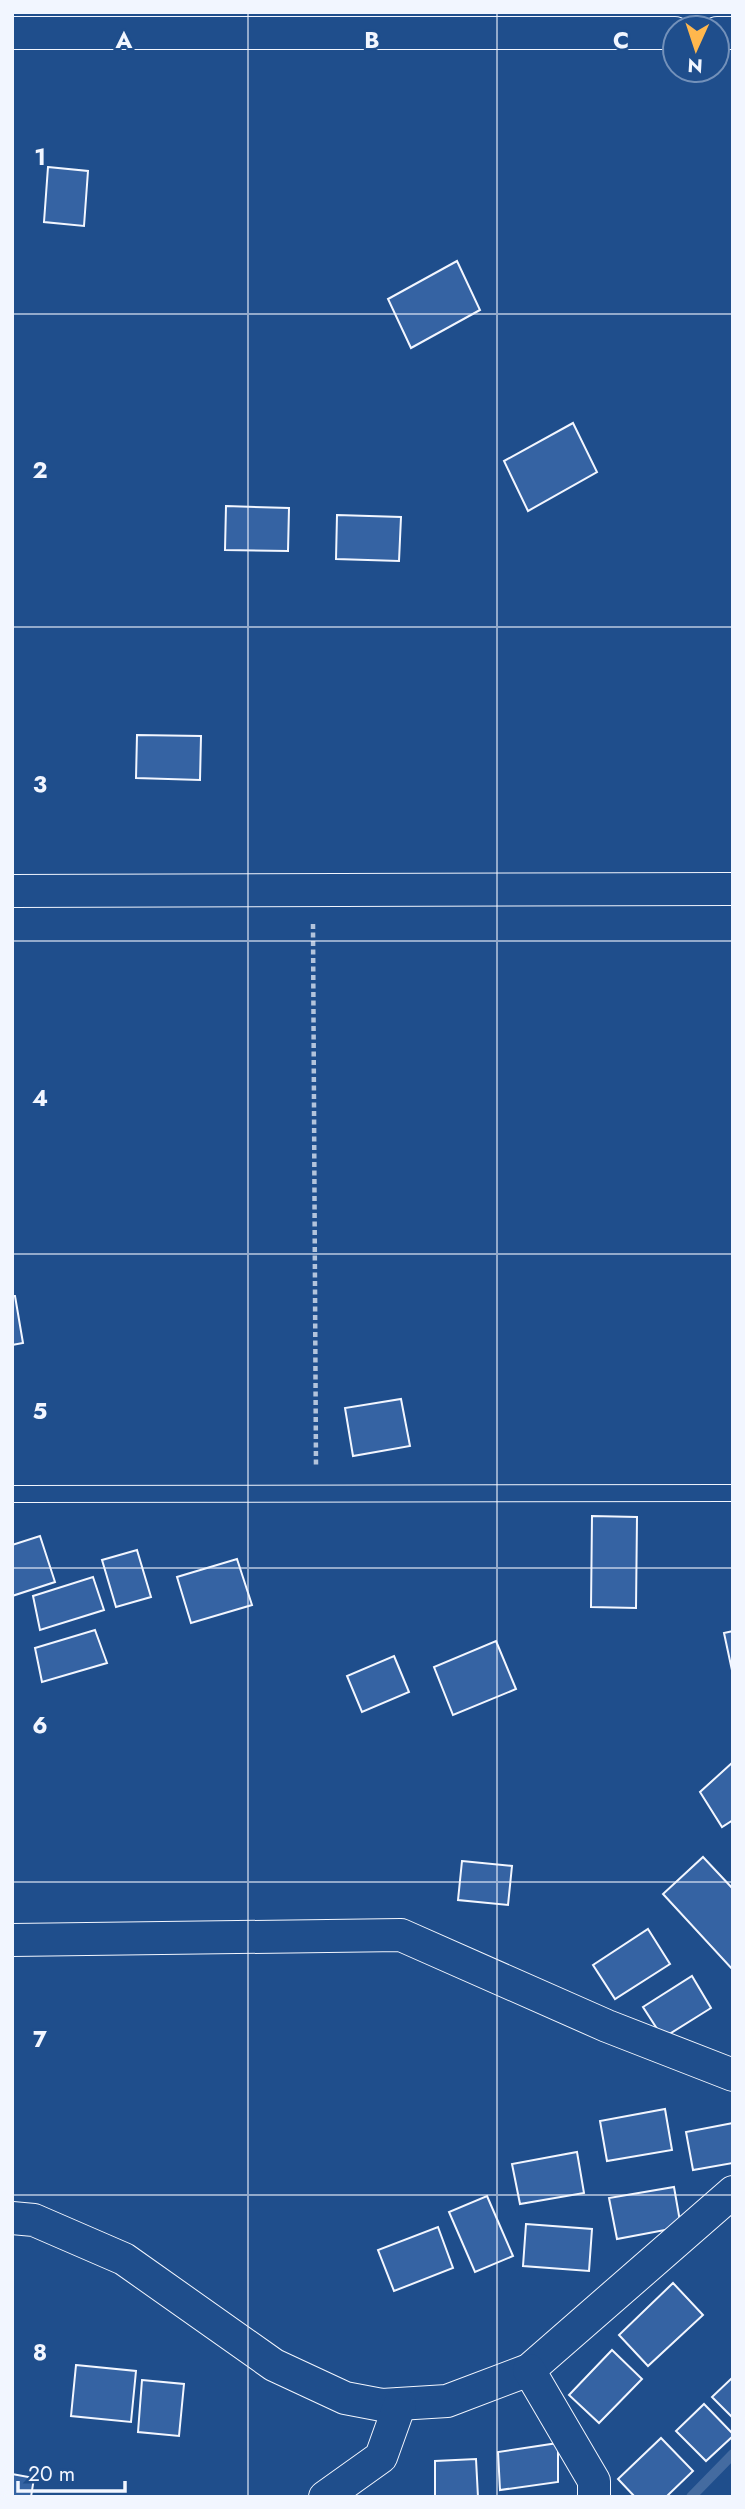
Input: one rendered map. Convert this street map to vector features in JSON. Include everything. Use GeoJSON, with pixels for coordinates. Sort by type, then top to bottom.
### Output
{"type":"FeatureCollection","features":[{"type":"Feature","properties":{"kind":"street"},"geometry":{"type":"LineString","coordinates":[[12,33],[661,33]]}},
{"type":"Feature","properties":{"kind":"street"},"geometry":{"type":"LineString","coordinates":[[12,891],[733,889]]}},
{"type":"Feature","properties":{"kind":"street"},"geometry":{"type":"LineString","coordinates":[[12,1940],[401,1934],[607,2026],[733,2075]]}},
{"type":"Feature","properties":{"kind":"street"},"geometry":{"type":"LineString","coordinates":[[12,2218],[34,2220],[124,2259],[274,2365],[345,2398],[382,2405],[447,2401],[529,2370],[733,2192]]}},
{"type":"Feature","properties":{"kind":"street"},"geometry":{"type":"LineString","coordinates":[[529,2370],[594,2481],[594,2497]]}},
{"type":"Feature","properties":{"kind":"street"},"geometry":{"type":"LineString","coordinates":[[324,2497],[381,2457],[400,2404]]}},
{"type":"Feature","properties":{"kind":"lane"},"geometry":{"type":"LineString","coordinates":[[12,1494],[733,1493]]}},
{"type":"Feature","properties":{"kind":"path"},"geometry":{"type":"LineString","coordinates":[[313,891],[317,1493]]}},
{"type":"Feature","properties":{"kind":"building"},"geometry":{"type":"Polygon","coordinates":[[[48,167],[88,171],[84,226],[44,222],[48,167]]]}},
{"type":"Feature","properties":{"kind":"building"},"geometry":{"type":"Polygon","coordinates":[[[457,261],[480,310],[411,348],[388,299],[457,261]]]}},
{"type":"Feature","properties":{"kind":"building"},"geometry":{"type":"Polygon","coordinates":[[[573,423],[597,472],[528,511],[504,461],[573,423]]]}},
{"type":"Feature","properties":{"kind":"building"},"geometry":{"type":"Polygon","coordinates":[[[226,506],[289,508],[288,551],[225,550],[226,506]]]}},
{"type":"Feature","properties":{"kind":"building"},"geometry":{"type":"Polygon","coordinates":[[[337,515],[401,517],[399,561],[336,559],[337,515]]]}},
{"type":"Feature","properties":{"kind":"building"},"geometry":{"type":"Polygon","coordinates":[[[137,735],[201,736],[200,780],[136,778],[137,735]]]}},
{"type":"Feature","properties":{"kind":"building"},"geometry":{"type":"Polygon","coordinates":[[[12,1296],[15,1296],[23,1343],[12,1345],[12,1296]]]}},
{"type":"Feature","properties":{"kind":"building"},"geometry":{"type":"Polygon","coordinates":[[[401,1399],[410,1446],[353,1456],[345,1408],[401,1399]]]}},
{"type":"Feature","properties":{"kind":"building"},"geometry":{"type":"Polygon","coordinates":[[[592,1516],[637,1517],[636,1608],[591,1607],[592,1516]]]}},
{"type":"Feature","properties":{"kind":"building"},"geometry":{"type":"Polygon","coordinates":[[[40,1536],[55,1582],[12,1596],[12,1545],[40,1536]]]}},
{"type":"Feature","properties":{"kind":"building"},"geometry":{"type":"Polygon","coordinates":[[[137,1550],[151,1597],[116,1607],[102,1560],[137,1550]]]}},
{"type":"Feature","properties":{"kind":"building"},"geometry":{"type":"Polygon","coordinates":[[[237,1559],[252,1605],[191,1623],[177,1577],[237,1559]]]}},
{"type":"Feature","properties":{"kind":"building"},"geometry":{"type":"Polygon","coordinates":[[[93,1577],[104,1610],[40,1630],[33,1596],[93,1577]]]}},
{"type":"Feature","properties":{"kind":"building"},"geometry":{"type":"Polygon","coordinates":[[[95,1630],[107,1663],[42,1682],[35,1648],[95,1630]]]}},
{"type":"Feature","properties":{"kind":"building"},"geometry":{"type":"Polygon","coordinates":[[[733,1631],[733,1675],[724,1633],[733,1631]]]}},
{"type":"Feature","properties":{"kind":"building"},"geometry":{"type":"Polygon","coordinates":[[[496,1641],[516,1689],[453,1715],[434,1667],[496,1641]]]}},
{"type":"Feature","properties":{"kind":"building"},"geometry":{"type":"Polygon","coordinates":[[[394,1656],[409,1692],[362,1712],[347,1676],[394,1656]]]}},
{"type":"Feature","properties":{"kind":"building"},"geometry":{"type":"Polygon","coordinates":[[[733,1762],[733,1820],[722,1827],[700,1792],[733,1762]]]}},
{"type":"Feature","properties":{"kind":"building"},"geometry":{"type":"Polygon","coordinates":[[[703,1857],[733,1889],[733,1970],[663,1894],[703,1857]]]}},
{"type":"Feature","properties":{"kind":"building"},"geometry":{"type":"Polygon","coordinates":[[[462,1861],[512,1866],[508,1905],[458,1900],[462,1861]]]}},
{"type":"Feature","properties":{"kind":"building"},"geometry":{"type":"Polygon","coordinates":[[[648,1929],[670,1964],[615,1999],[593,1965],[648,1929]]]}},
{"type":"Feature","properties":{"kind":"building"},"geometry":{"type":"Polygon","coordinates":[[[692,1976],[711,2008],[663,2038],[643,2007],[692,1976]]]}},
{"type":"Feature","properties":{"kind":"building"},"geometry":{"type":"Polygon","coordinates":[[[665,2109],[672,2150],[607,2161],[600,2121],[665,2109]]]}},
{"type":"Feature","properties":{"kind":"building"},"geometry":{"type":"Polygon","coordinates":[[[733,2123],[733,2163],[693,2170],[686,2132],[733,2123]]]}},
{"type":"Feature","properties":{"kind":"building"},"geometry":{"type":"Polygon","coordinates":[[[577,2152],[584,2193],[520,2204],[512,2164],[577,2152]]]}},
{"type":"Feature","properties":{"kind":"building"},"geometry":{"type":"Polygon","coordinates":[[[674,2187],[681,2227],[617,2239],[609,2198],[674,2187]]]}},
{"type":"Feature","properties":{"kind":"building"},"geometry":{"type":"Polygon","coordinates":[[[487,2196],[513,2256],[475,2272],[449,2212],[487,2196]]]}},
{"type":"Feature","properties":{"kind":"building"},"geometry":{"type":"Polygon","coordinates":[[[526,2224],[592,2229],[589,2271],[523,2266],[526,2224]]]}},
{"type":"Feature","properties":{"kind":"building"},"geometry":{"type":"Polygon","coordinates":[[[438,2227],[453,2268],[394,2291],[378,2250],[438,2227]]]}},
{"type":"Feature","properties":{"kind":"building"},"geometry":{"type":"Polygon","coordinates":[[[673,2283],[703,2315],[648,2366],[619,2335],[673,2283]]]}},
{"type":"Feature","properties":{"kind":"building"},"geometry":{"type":"Polygon","coordinates":[[[612,2350],[642,2379],[599,2423],[569,2395],[612,2350]]]}},
{"type":"Feature","properties":{"kind":"building"},"geometry":{"type":"Polygon","coordinates":[[[76,2365],[136,2371],[131,2422],[71,2416],[76,2365]]]}},
{"type":"Feature","properties":{"kind":"building"},"geometry":{"type":"Polygon","coordinates":[[[733,2377],[733,2418],[712,2397],[733,2377]]]}},
{"type":"Feature","properties":{"kind":"building"},"geometry":{"type":"Polygon","coordinates":[[[142,2380],[184,2384],[179,2436],[138,2432],[142,2380]]]}},
{"type":"Feature","properties":{"kind":"building"},"geometry":{"type":"Polygon","coordinates":[[[704,2404],[733,2434],[706,2461],[676,2431],[704,2404]]]}},
{"type":"Feature","properties":{"kind":"building"},"geometry":{"type":"Polygon","coordinates":[[[661,2438],[693,2471],[666,2497],[635,2497],[618,2479],[661,2438]]]}},
{"type":"Feature","properties":{"kind":"building"},"geometry":{"type":"Polygon","coordinates":[[[558,2443],[558,2482],[500,2490],[498,2452],[558,2443]]]}},
{"type":"Feature","properties":{"kind":"building"},"geometry":{"type":"Polygon","coordinates":[[[476,2459],[478,2497],[435,2497],[435,2461],[476,2459]]]}},
{"type":"Feature","properties":{"kind":"building"},"geometry":{"type":"Polygon","coordinates":[[[12,2474],[34,2478],[31,2497],[12,2497],[12,2474]]]}},
{"type":"Feature","properties":{"kind":"waterway"},"geometry":{"type":"LineString","coordinates":[[691,2497],[733,2454]]}}]}
